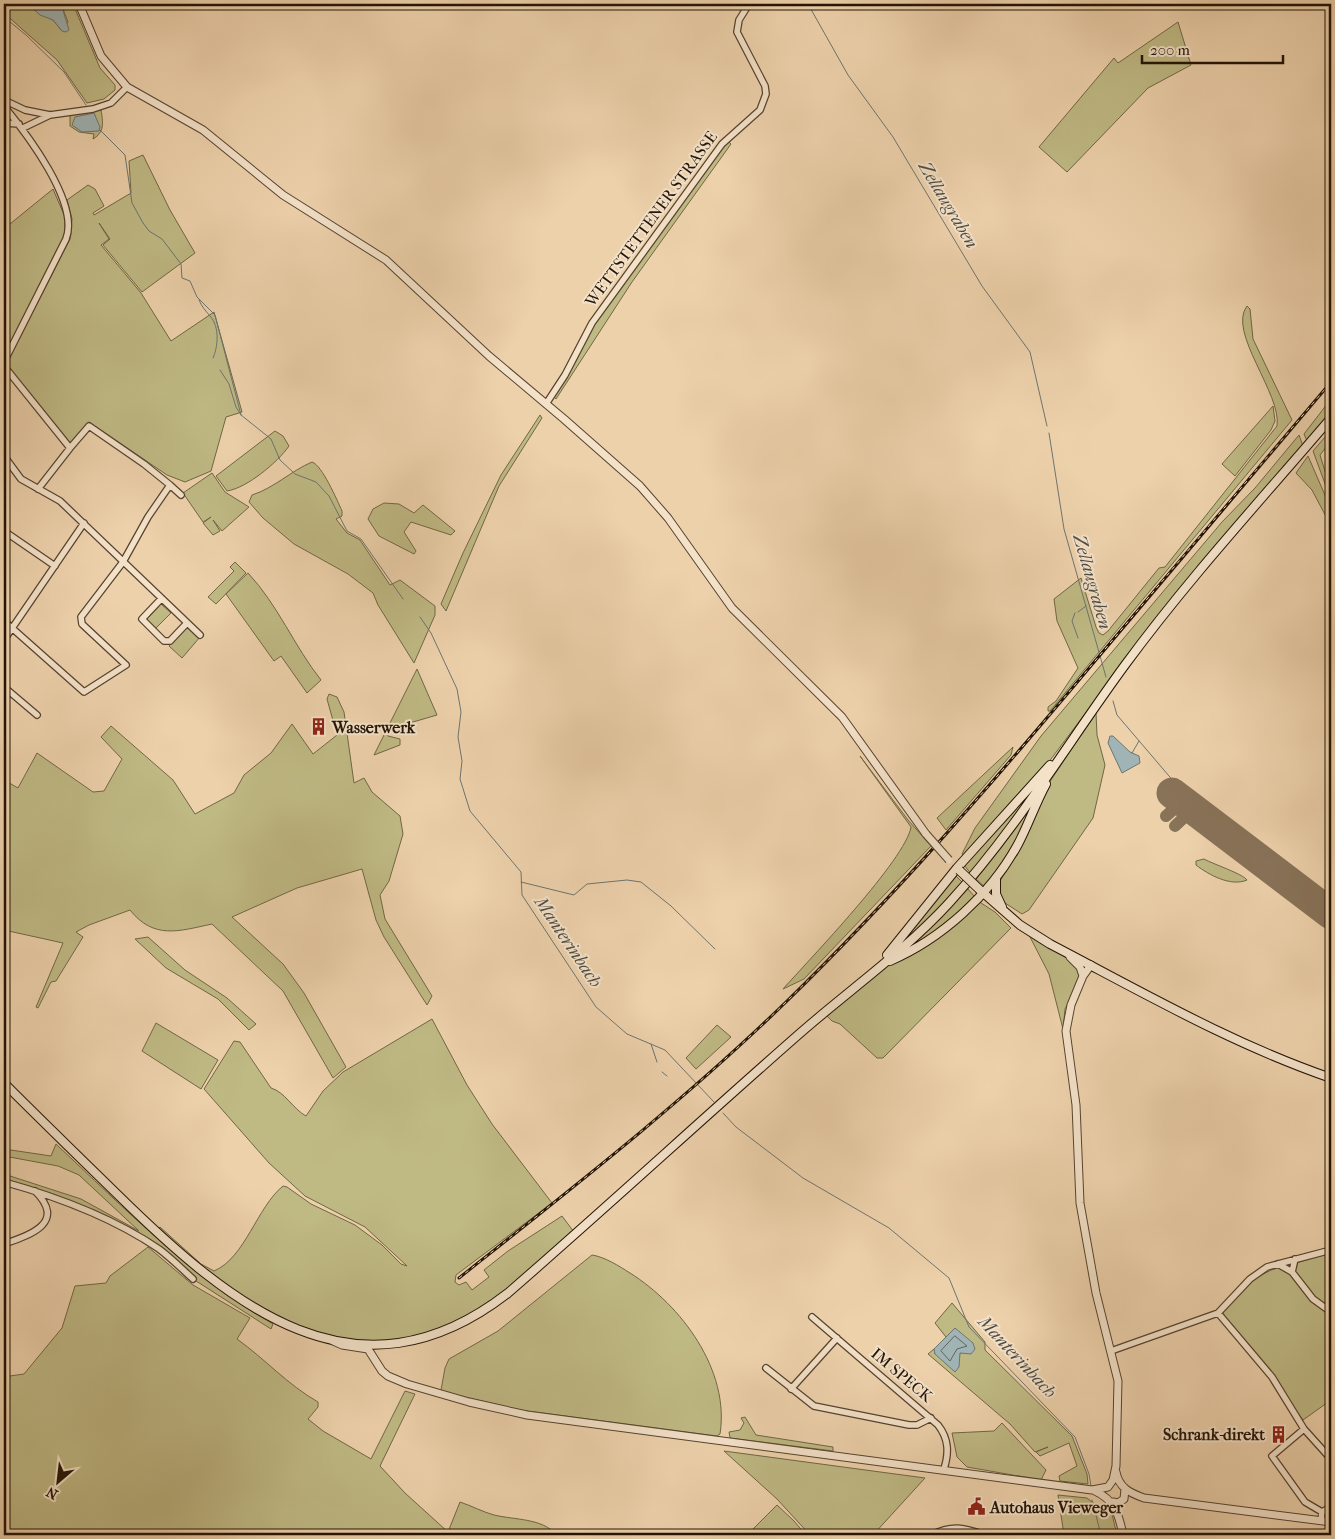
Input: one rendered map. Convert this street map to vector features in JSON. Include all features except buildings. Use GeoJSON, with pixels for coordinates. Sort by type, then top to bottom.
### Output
{"type":"FeatureCollection","features":[{"type":"Feature","properties":{"kind":"main road"},"geometry":{"type":"LineString","coordinates":[[4,1083],[156,1232],[224,1288],[272,1318],[297,1330],[330,1340],[371,1345],[407,1343],[448,1331],[489,1308],[940,913],[978,872],[1184,588],[1331,418]]}},
{"type":"Feature","properties":{"kind":"main road"},"geometry":{"type":"LineString","coordinates":[[878,968],[958,869],[1080,729]]}},
{"type":"Feature","properties":{"kind":"main road"},"geometry":{"type":"LineString","coordinates":[[878,968],[943,929],[996,877],[1016,847],[1065,750]]}},
{"type":"Feature","properties":{"kind":"main road"},"geometry":{"type":"LineString","coordinates":[[958,869],[1006,913],[1030,932],[1061,950],[1247,1046],[1282,1061],[1331,1078]]}},
{"type":"Feature","properties":{"kind":"main road"},"geometry":{"type":"LineString","coordinates":[[996,877],[996,894],[1006,913]]}},
{"type":"Feature","properties":{"kind":"street"},"geometry":{"type":"LineString","coordinates":[[79,4],[102,56],[127,86],[203,130],[283,195],[386,260],[489,356],[622,470],[657,504],[732,608],[842,717],[926,834],[958,869]]}},
{"type":"Feature","properties":{"kind":"street","name":"WETTSTETTENER STRASSE"},"geometry":{"type":"LineString","coordinates":[[546,404],[565,375],[592,323],[722,144],[760,110],[766,94],[765,86],[737,32],[739,20],[749,4]]}},
{"type":"Feature","properties":{"kind":"street"},"geometry":{"type":"LineString","coordinates":[[4,124],[21,126],[50,115],[111,103],[127,86]]}},
{"type":"Feature","properties":{"kind":"street"},"geometry":{"type":"LineString","coordinates":[[4,100],[25,110],[50,115]]}},
{"type":"Feature","properties":{"kind":"street"},"geometry":{"type":"LineString","coordinates":[[4,106],[21,126],[60,194],[68,213],[70,226],[66,239],[5,369],[70,448]]}},
{"type":"Feature","properties":{"kind":"street"},"geometry":{"type":"LineString","coordinates":[[38,489],[89,426],[144,464],[181,495]]}},
{"type":"Feature","properties":{"kind":"street"},"geometry":{"type":"LineString","coordinates":[[4,456],[21,479],[60,501],[200,635]]}},
{"type":"Feature","properties":{"kind":"street"},"geometry":{"type":"LineString","coordinates":[[4,621],[84,692],[126,665],[82,624],[81,617],[123,562],[148,517],[170,485]]}},
{"type":"Feature","properties":{"kind":"street"},"geometry":{"type":"LineString","coordinates":[[4,640],[84,523]]}},
{"type":"Feature","properties":{"kind":"street"},"geometry":{"type":"LineString","coordinates":[[4,531],[55,566]]}},
{"type":"Feature","properties":{"kind":"street"},"geometry":{"type":"LineString","coordinates":[[161,599],[142,620],[164,642],[170,641],[187,623]]}},
{"type":"Feature","properties":{"kind":"street"},"geometry":{"type":"LineString","coordinates":[[4,688],[37,714]]}},
{"type":"Feature","properties":{"kind":"street"},"geometry":{"type":"LineString","coordinates":[[1061,950],[1076,962],[1086,975]]}},
{"type":"Feature","properties":{"kind":"street"},"geometry":{"type":"LineString","coordinates":[[1091,965],[1068,1014],[1066,1031],[1076,1105],[1079,1188],[1096,1294],[1119,1391],[1116,1466],[1118,1480],[1123,1487],[1120,1517],[1123,1535]]}},
{"type":"Feature","properties":{"kind":"street"},"geometry":{"type":"LineString","coordinates":[[1086,975],[1102,971]]}},
{"type":"Feature","properties":{"kind":"street"},"geometry":{"type":"LineString","coordinates":[[4,1182],[62,1199],[141,1238],[160,1250],[193,1279]]}},
{"type":"Feature","properties":{"kind":"street"},"geometry":{"type":"LineString","coordinates":[[4,1244],[32,1234],[45,1221],[47,1212],[44,1201],[33,1190]]}},
{"type":"Feature","properties":{"kind":"street"},"geometry":{"type":"LineString","coordinates":[[1111,1351],[1218,1313],[1250,1279],[1267,1267],[1331,1250]]}},
{"type":"Feature","properties":{"kind":"street"},"geometry":{"type":"LineString","coordinates":[[1292,1272],[1295,1259]]}},
{"type":"Feature","properties":{"kind":"street"},"geometry":{"type":"LineString","coordinates":[[1278,1264],[1292,1272],[1313,1299],[1331,1312]]}},
{"type":"Feature","properties":{"kind":"street"},"geometry":{"type":"LineString","coordinates":[[1218,1313],[1272,1377],[1304,1429],[1331,1459]]}},
{"type":"Feature","properties":{"kind":"street","name":"IM SPECK"},"geometry":{"type":"LineString","coordinates":[[812,1317],[931,1418],[943,1432],[946,1440],[947,1458],[944,1469]]}},
{"type":"Feature","properties":{"kind":"street"},"geometry":{"type":"LineString","coordinates":[[791,1389],[837,1338]]}},
{"type":"Feature","properties":{"kind":"street"},"geometry":{"type":"LineString","coordinates":[[330,1340],[342,1345],[368,1349],[382,1371],[396,1380],[456,1399],[527,1415],[1092,1490],[1110,1500],[1144,1498],[1331,1522]]}},
{"type":"Feature","properties":{"kind":"street"},"geometry":{"type":"LineString","coordinates":[[766,1368],[808,1403],[829,1410],[909,1425],[917,1425],[931,1418]]}},
{"type":"Feature","properties":{"kind":"street"},"geometry":{"type":"LineString","coordinates":[[1304,1429],[1272,1456],[1305,1502],[1322,1512]]}},
{"type":"Feature","properties":{"kind":"street"},"geometry":{"type":"LineString","coordinates":[[1116,1466],[1109,1486],[1110,1500],[1120,1517]]}},
{"type":"Feature","properties":{"kind":"street"},"geometry":{"type":"LineString","coordinates":[[1092,1490],[1116,1483],[1144,1498]]}},
{"type":"Feature","properties":{"kind":"street"},"geometry":{"type":"LineString","coordinates":[[1322,1512],[1331,1507]]}},
{"type":"Feature","properties":{"kind":"street"},"geometry":{"type":"LineString","coordinates":[[1322,1512],[1322,1521]]}},
{"type":"Feature","properties":{"kind":"street"},"geometry":{"type":"LineString","coordinates":[[931,1535],[942,1529],[962,1527],[986,1535]]}},
{"type":"Feature","properties":{"kind":"shaded area"},"geometry":{"type":"Polygon","coordinates":[[[4,4],[28,4],[31,8],[53,20],[62,31],[68,22],[61,4],[73,4],[100,68],[115,85],[115,90],[104,99],[87,103],[57,60],[4,13],[4,4]]]}},
{"type":"Feature","properties":{"kind":"shaded area"},"geometry":{"type":"Polygon","coordinates":[[[1178,22],[1191,65],[1148,88],[1067,172],[1039,147],[1114,58],[1118,63],[1178,22]]]}},
{"type":"Feature","properties":{"kind":"shaded area"},"geometry":{"type":"Polygon","coordinates":[[[101,110],[103,123],[100,133],[93,139],[94,134],[79,132],[70,126],[70,115],[101,110]]]}},
{"type":"Feature","properties":{"kind":"shaded area"},"geometry":{"type":"Polygon","coordinates":[[[727,140],[731,144],[632,282],[556,399],[554,397],[589,331],[727,140]]]}},
{"type":"Feature","properties":{"kind":"shaded area"},"geometry":{"type":"Polygon","coordinates":[[[143,155],[170,210],[195,253],[142,292],[103,245],[110,239],[99,223],[109,239],[101,245],[141,293],[171,341],[214,312],[242,412],[226,417],[211,471],[185,482],[167,475],[89,422],[71,444],[6,364],[70,239],[72,219],[67,200],[88,185],[95,189],[104,206],[93,213],[94,215],[131,193],[129,161],[143,155]]]}},
{"type":"Feature","properties":{"kind":"shaded area"},"geometry":{"type":"Polygon","coordinates":[[[53,189],[65,217],[65,234],[4,358],[4,227],[53,189]]]}},
{"type":"Feature","properties":{"kind":"shaded area"},"geometry":{"type":"Polygon","coordinates":[[[1247,306],[1250,309],[1253,339],[1292,420],[1050,711],[1048,711],[1048,707],[1056,701],[1078,668],[1057,621],[1054,599],[1081,578],[1096,627],[1099,633],[1103,635],[1159,568],[1165,567],[1277,426],[1272,397],[1249,347],[1244,331],[1243,317],[1247,306]]]}},
{"type":"Feature","properties":{"kind":"shaded area"},"geometry":{"type":"Polygon","coordinates":[[[1331,399],[1331,413],[1307,441],[1304,434],[1331,399]]]}},
{"type":"Feature","properties":{"kind":"shaded area"},"geometry":{"type":"Polygon","coordinates":[[[1273,406],[1275,421],[1271,430],[1235,476],[1222,464],[1273,406]]]}},
{"type":"Feature","properties":{"kind":"shaded area"},"geometry":{"type":"Polygon","coordinates":[[[540,415],[542,418],[499,486],[446,611],[441,604],[463,553],[501,475],[540,415]]]}},
{"type":"Feature","properties":{"kind":"shaded area"},"geometry":{"type":"Polygon","coordinates":[[[1331,430],[1331,441],[1320,455],[1331,490],[1331,500],[1313,451],[1331,430]]]}},
{"type":"Feature","properties":{"kind":"shaded area"},"geometry":{"type":"Polygon","coordinates":[[[275,431],[283,436],[289,446],[253,480],[227,491],[216,476],[275,431]]]}},
{"type":"Feature","properties":{"kind":"shaded area"},"geometry":{"type":"Polygon","coordinates":[[[1299,435],[1303,446],[1178,590],[1045,767],[1027,784],[965,856],[962,854],[975,828],[1041,736],[1222,522],[1255,488],[1299,435]]]}},
{"type":"Feature","properties":{"kind":"shaded area"},"geometry":{"type":"Polygon","coordinates":[[[1308,456],[1331,509],[1331,526],[1312,490],[1296,473],[1308,456]]]}},
{"type":"Feature","properties":{"kind":"shaded area"},"geometry":{"type":"Polygon","coordinates":[[[312,462],[325,476],[342,511],[342,516],[336,519],[347,533],[360,540],[390,585],[400,580],[435,606],[435,615],[414,663],[378,605],[373,593],[348,574],[294,544],[263,518],[249,502],[252,495],[268,488],[312,462]]]}},
{"type":"Feature","properties":{"kind":"shaded area"},"geometry":{"type":"Polygon","coordinates":[[[212,473],[225,492],[249,507],[222,531],[213,520],[220,531],[213,535],[203,523],[211,517],[203,522],[183,493],[212,473]]]}},
{"type":"Feature","properties":{"kind":"shaded area"},"geometry":{"type":"Polygon","coordinates":[[[384,503],[399,504],[414,513],[423,505],[455,531],[451,535],[411,522],[404,532],[416,551],[414,554],[379,536],[368,519],[373,509],[384,503]]]}},
{"type":"Feature","properties":{"kind":"shaded area"},"geometry":{"type":"Polygon","coordinates":[[[235,562],[246,573],[216,604],[208,597],[234,571],[230,567],[235,562]]]}},
{"type":"Feature","properties":{"kind":"shaded area"},"geometry":{"type":"Polygon","coordinates":[[[248,573],[268,598],[321,680],[307,693],[281,656],[274,661],[226,594],[248,573]]]}},
{"type":"Feature","properties":{"kind":"shaded area"},"geometry":{"type":"Polygon","coordinates":[[[161,604],[171,613],[155,629],[146,620],[161,604]]]}},
{"type":"Feature","properties":{"kind":"shaded area"},"geometry":{"type":"Polygon","coordinates":[[[188,626],[200,637],[182,658],[169,646],[188,626]]]}},
{"type":"Feature","properties":{"kind":"shaded area"},"geometry":{"type":"Polygon","coordinates":[[[417,669],[437,715],[389,729],[388,736],[400,739],[400,745],[374,755],[417,669]]]}},
{"type":"Feature","properties":{"kind":"shaded area"},"geometry":{"type":"Polygon","coordinates":[[[329,694],[337,697],[344,712],[354,783],[364,778],[372,792],[400,816],[403,834],[389,881],[380,895],[385,919],[432,996],[427,1005],[384,937],[376,920],[362,869],[297,888],[232,917],[283,964],[304,993],[346,1067],[333,1078],[283,991],[212,924],[178,931],[168,931],[148,926],[130,910],[89,925],[76,932],[83,937],[56,981],[51,982],[38,1008],[36,1007],[63,943],[4,930],[4,780],[18,788],[37,753],[93,792],[104,791],[122,759],[101,737],[111,726],[173,780],[195,814],[234,793],[244,775],[271,753],[292,724],[313,754],[337,735],[327,699],[329,694]]]}},
{"type":"Feature","properties":{"kind":"shaded area"},"geometry":{"type":"Polygon","coordinates":[[[1096,713],[1097,735],[1105,765],[1093,818],[1029,910],[1022,914],[1005,903],[999,893],[999,883],[1017,851],[1049,783],[1096,713]]]}},
{"type":"Feature","properties":{"kind":"shaded area"},"geometry":{"type":"Polygon","coordinates":[[[1013,747],[1011,755],[946,830],[937,818],[1013,747]]]}},
{"type":"Feature","properties":{"kind":"shaded area"},"geometry":{"type":"Polygon","coordinates":[[[860,756],[908,820],[931,846],[804,979],[783,989],[875,885],[893,862],[905,842],[911,827],[860,756]]]}},
{"type":"Feature","properties":{"kind":"shaded area"},"geometry":{"type":"Polygon","coordinates":[[[1046,773],[972,875],[964,865],[1046,773]]]}},
{"type":"Feature","properties":{"kind":"shaded area"},"geometry":{"type":"Polygon","coordinates":[[[1041,789],[1008,857],[985,887],[976,879],[1041,789]]]}},
{"type":"Feature","properties":{"kind":"shaded area"},"geometry":{"type":"Polygon","coordinates":[[[1204,859],[1247,880],[1241,882],[1227,881],[1207,873],[1196,865],[1196,861],[1204,859]]]}},
{"type":"Feature","properties":{"kind":"shaded area"},"geometry":{"type":"Polygon","coordinates":[[[955,875],[963,883],[933,915],[894,951],[955,875]]]}},
{"type":"Feature","properties":{"kind":"shaded area"},"geometry":{"type":"Polygon","coordinates":[[[967,888],[975,897],[946,925],[898,955],[967,888]]]}},
{"type":"Feature","properties":{"kind":"shaded area"},"geometry":{"type":"Polygon","coordinates":[[[978,901],[995,912],[1011,928],[883,1058],[877,1058],[840,1024],[832,1021],[827,1016],[889,964],[978,901]]]}},
{"type":"Feature","properties":{"kind":"shaded area"},"geometry":{"type":"Polygon","coordinates":[[[1029,935],[1074,962],[1080,974],[1078,983],[1065,1009],[1063,1029],[1049,974],[1029,935]]]}},
{"type":"Feature","properties":{"kind":"shaded area"},"geometry":{"type":"Polygon","coordinates":[[[148,937],[185,970],[227,998],[256,1024],[249,1030],[218,999],[166,968],[135,939],[148,937]]]}},
{"type":"Feature","properties":{"kind":"shaded area"},"geometry":{"type":"Polygon","coordinates":[[[432,1019],[467,1085],[492,1124],[552,1203],[456,1275],[455,1282],[459,1285],[466,1282],[472,1290],[489,1277],[484,1270],[508,1251],[562,1216],[574,1232],[524,1277],[485,1308],[440,1330],[408,1339],[377,1341],[346,1339],[315,1332],[255,1305],[227,1287],[157,1230],[160,1227],[201,1264],[214,1271],[225,1264],[243,1244],[266,1206],[283,1186],[311,1204],[355,1225],[382,1245],[401,1264],[407,1266],[365,1227],[305,1196],[269,1163],[204,1089],[234,1041],[240,1042],[271,1088],[281,1093],[306,1116],[323,1091],[343,1072],[432,1019]]]}},
{"type":"Feature","properties":{"kind":"shaded area"},"geometry":{"type":"Polygon","coordinates":[[[156,1023],[218,1060],[201,1089],[142,1051],[156,1023]]]}},
{"type":"Feature","properties":{"kind":"shaded area"},"geometry":{"type":"Polygon","coordinates":[[[717,1025],[731,1037],[696,1069],[686,1058],[717,1025]]]}},
{"type":"Feature","properties":{"kind":"shaded area"},"geometry":{"type":"Polygon","coordinates":[[[56,1144],[107,1193],[186,1263],[214,1285],[273,1324],[271,1329],[193,1279],[168,1256],[96,1214],[4,1181],[4,1174],[81,1199],[139,1231],[79,1175],[58,1166],[4,1156],[4,1149],[51,1156],[56,1144]]]}},
{"type":"Feature","properties":{"kind":"shaded area"},"geometry":{"type":"Polygon","coordinates":[[[148,1247],[193,1285],[250,1318],[237,1339],[297,1388],[318,1402],[318,1407],[308,1419],[323,1431],[371,1459],[405,1391],[415,1394],[380,1466],[405,1493],[448,1532],[460,1502],[494,1515],[528,1520],[544,1525],[557,1535],[4,1535],[4,1391],[10,1376],[24,1374],[62,1328],[75,1286],[106,1283],[110,1276],[148,1247]]]}},
{"type":"Feature","properties":{"kind":"shaded area"},"geometry":{"type":"Polygon","coordinates":[[[1331,1253],[1331,1400],[1303,1420],[1225,1318],[1223,1312],[1254,1279],[1271,1270],[1331,1253]]]}},
{"type":"Feature","properties":{"kind":"shaded area"},"geometry":{"type":"Polygon","coordinates":[[[592,1255],[617,1265],[649,1286],[684,1321],[709,1363],[717,1386],[721,1410],[720,1434],[717,1436],[520,1410],[441,1390],[445,1368],[449,1359],[498,1331],[592,1255]]]}},
{"type":"Feature","properties":{"kind":"shaded area"},"geometry":{"type":"Polygon","coordinates":[[[952,1303],[985,1342],[985,1350],[1072,1436],[1087,1474],[1088,1484],[1060,1481],[1059,1476],[1077,1466],[1069,1443],[1040,1456],[1036,1452],[1048,1447],[1035,1452],[1010,1424],[928,1354],[934,1349],[935,1354],[958,1361],[960,1353],[955,1328],[946,1337],[935,1323],[952,1303]]]}},
{"type":"Feature","properties":{"kind":"shaded area"},"geometry":{"type":"Polygon","coordinates":[[[745,1417],[756,1435],[833,1447],[833,1451],[730,1438],[729,1432],[740,1430],[744,1423],[741,1418],[745,1417]]]}},
{"type":"Feature","properties":{"kind":"shaded area"},"geometry":{"type":"Polygon","coordinates":[[[1002,1423],[1046,1470],[1041,1480],[967,1467],[957,1457],[952,1433],[994,1431],[1002,1423]]]}},
{"type":"Feature","properties":{"kind":"shaded area"},"geometry":{"type":"Polygon","coordinates":[[[724,1451],[925,1478],[873,1535],[810,1535],[777,1499],[724,1451]]]}},
{"type":"Feature","properties":{"kind":"shaded area"},"geometry":{"type":"Polygon","coordinates":[[[1058,1495],[1087,1498],[1097,1506],[1111,1510],[1117,1535],[1064,1535],[1058,1495]]]}},
{"type":"Feature","properties":{"kind":"shaded area"},"geometry":{"type":"Polygon","coordinates":[[[777,1505],[806,1535],[747,1535],[777,1505]]]}},
{"type":"Feature","properties":{"kind":"water"},"geometry":{"type":"Polygon","coordinates":[[[28,4],[61,4],[69,30],[66,32],[62,31],[53,20],[40,15],[28,4]]]}},
{"type":"Feature","properties":{"kind":"water"},"geometry":{"type":"Polygon","coordinates":[[[94,113],[100,127],[99,131],[82,132],[72,125],[75,117],[94,113]]]}},
{"type":"Feature","properties":{"kind":"water"},"geometry":{"type":"Polygon","coordinates":[[[1110,736],[1113,736],[1130,752],[1139,756],[1140,763],[1122,773],[1108,743],[1110,736]]]}},
{"type":"Feature","properties":{"kind":"water"},"geometry":{"type":"Polygon","coordinates":[[[955,1328],[973,1343],[975,1349],[971,1354],[960,1353],[959,1367],[955,1372],[935,1354],[934,1349],[955,1328]]]}},
{"type":"Feature","properties":{"kind":"waterway","name":"Zellaugraben"},"geometry":{"type":"LineString","coordinates":[[808,4],[848,75],[893,137],[982,286],[1030,352],[1047,426]]}},
{"type":"Feature","properties":{"kind":"waterway","name":"Manterinbach"},"geometry":{"type":"LineString","coordinates":[[4,17],[26,35],[64,72],[86,105]]}},
{"type":"Feature","properties":{"kind":"waterway","name":"Manterinbach"},"geometry":{"type":"LineString","coordinates":[[100,130],[125,155],[132,203],[143,223],[149,231],[162,239],[181,264],[182,278],[190,281],[197,297],[215,315],[241,415]]}},
{"type":"Feature","properties":{"kind":"waterway","name":"Manterinbach"},"geometry":{"type":"LineString","coordinates":[[199,300],[213,321],[217,331],[217,343],[213,358]]}},
{"type":"Feature","properties":{"kind":"waterway","name":"Manterinbach"},"geometry":{"type":"LineString","coordinates":[[220,370],[229,384],[236,407],[241,415],[271,439],[280,460],[295,474],[316,482],[329,496],[347,531],[361,539],[403,599]]}},
{"type":"Feature","properties":{"kind":"waterway","name":"Zellaugraben"},"geometry":{"type":"LineString","coordinates":[[1049,433],[1064,529],[1106,677]]}},
{"type":"Feature","properties":{"kind":"waterway"},"geometry":{"type":"LineString","coordinates":[[1078,612],[1086,606]]}},
{"type":"Feature","properties":{"kind":"waterway"},"geometry":{"type":"LineString","coordinates":[[1075,613],[1072,621],[1078,638]]}},
{"type":"Feature","properties":{"kind":"waterway","name":"Manterinbach"},"geometry":{"type":"LineString","coordinates":[[420,617],[431,633],[457,689],[461,712],[458,737],[462,761],[460,779],[470,811],[521,872],[522,895],[596,1007],[627,1034],[665,1050],[714,1102]]}},
{"type":"Feature","properties":{"kind":"waterway","name":"Zellaugraben"},"geometry":{"type":"LineString","coordinates":[[1113,701],[1117,715],[1175,783]]}},
{"type":"Feature","properties":{"kind":"waterway"},"geometry":{"type":"LineString","coordinates":[[1132,753],[1139,741]]}},
{"type":"Feature","properties":{"kind":"waterway"},"geometry":{"type":"LineString","coordinates":[[521,882],[574,895],[587,884],[627,880],[641,882],[671,906],[715,949]]}},
{"type":"Feature","properties":{"kind":"waterway"},"geometry":{"type":"LineString","coordinates":[[651,1044],[657,1062]]}},
{"type":"Feature","properties":{"kind":"waterway"},"geometry":{"type":"LineString","coordinates":[[662,1072],[667,1076]]}},
{"type":"Feature","properties":{"kind":"waterway","name":"Manterinbach"},"geometry":{"type":"LineString","coordinates":[[723,1113],[736,1127],[803,1178],[889,1228],[949,1278],[969,1327],[1075,1437],[1089,1474],[1091,1486]]}},
{"type":"Feature","properties":{"kind":"waterway","name":"Manterinbach"},"geometry":{"type":"LineString","coordinates":[[1092,1500],[1101,1535]]}},
{"type":"Feature","properties":{"kind":"taxiway"},"geometry":{"type":"LineString","coordinates":[[1166,816],[1183,801]]}},
{"type":"Feature","properties":{"kind":"taxiway"},"geometry":{"type":"LineString","coordinates":[[1175,826],[1193,809]]}},
{"type":"Feature","properties":{"kind":"runway"},"geometry":{"type":"LineString","coordinates":[[1172,793],[1331,914]]}},
{"type":"Feature","properties":{"kind":"railway"},"geometry":{"type":"LineString","coordinates":[[459,1278],[585,1178],[707,1075],[786,1002],[867,920],[983,793],[1331,382]]}},
{"type":"Feature","properties":{"kind":"place","name":"Wasserwerk"},"geometry":{"type":"Point","coordinates":[318,727]}},
{"type":"Feature","properties":{"kind":"place","name":"Schrank-direkt"},"geometry":{"type":"Point","coordinates":[1279,1434]}},
{"type":"Feature","properties":{"kind":"place","name":"Autohaus Vieweger"},"geometry":{"type":"Point","coordinates":[976,1507]}}]}
